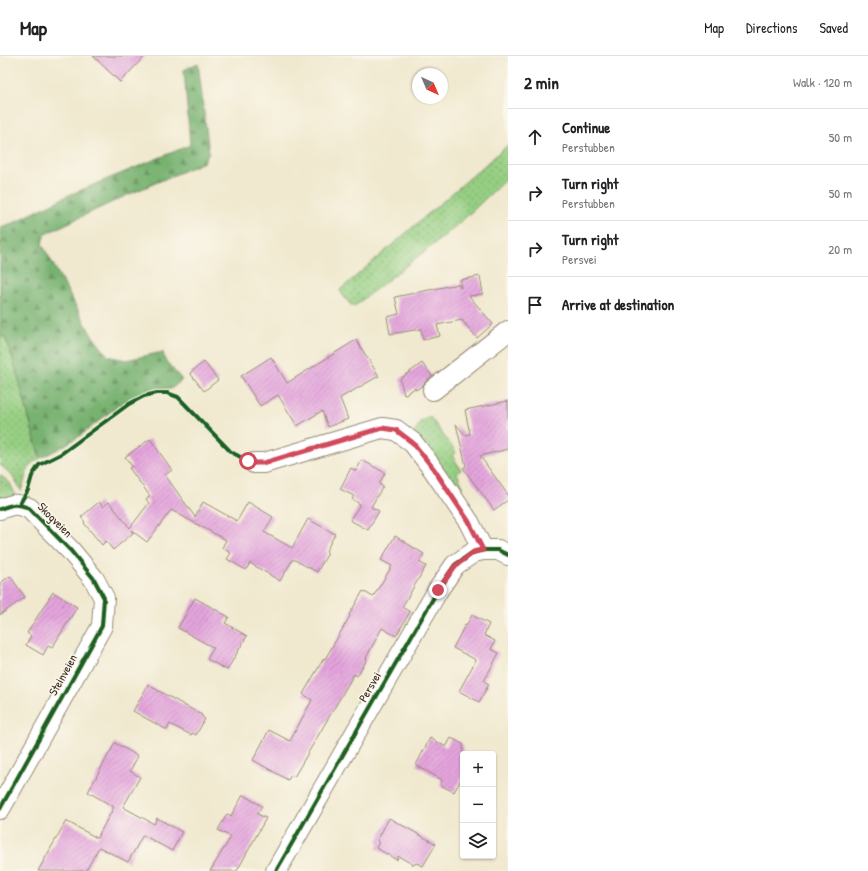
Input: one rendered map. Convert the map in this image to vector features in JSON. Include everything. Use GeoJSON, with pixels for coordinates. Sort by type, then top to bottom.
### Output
{"type":"FeatureCollection","features":[{"type":"Feature","properties":{"kind":"street"},"geometry":{"type":"LineString","coordinates":[[432,390],[508,331]]}},
{"type":"Feature","properties":{"kind":"street"},"geometry":{"type":"LineString","coordinates":[[254,463],[264,463],[382,428],[396,430],[413,443],[433,468],[469,522],[483,550],[498,550],[508,555]]}},
{"type":"Feature","properties":{"kind":"street","name":"Skogveien"},"geometry":{"type":"LineString","coordinates":[[0,509],[11,505],[19,505],[29,508],[71,551]]}},
{"type":"Feature","properties":{"kind":"street","name":"Persvei"},"geometry":{"type":"LineString","coordinates":[[276,871],[438,590],[455,566],[474,552],[483,550]]}},
{"type":"Feature","properties":{"kind":"street","name":"Steinveien"},"geometry":{"type":"LineString","coordinates":[[0,809],[102,626],[104,598],[94,579],[71,551]]}},
{"type":"Feature","properties":{"kind":"green space"},"geometry":{"type":"Polygon","coordinates":[[[198,63],[209,153],[204,162],[123,197],[45,234],[42,244],[91,334],[108,356],[126,360],[163,352],[165,360],[182,380],[171,389],[156,388],[136,395],[125,401],[78,437],[40,458],[11,352],[5,337],[0,335],[0,227],[13,223],[69,195],[190,145],[184,70],[198,63]]]}},
{"type":"Feature","properties":{"kind":"green space"},"geometry":{"type":"Polygon","coordinates":[[[508,145],[508,177],[443,237],[353,307],[340,290],[508,145]]]}},
{"type":"Feature","properties":{"kind":"green space"},"geometry":{"type":"Polygon","coordinates":[[[0,335],[5,337],[11,352],[40,458],[32,463],[27,472],[21,491],[12,476],[0,465],[0,335]]]}},
{"type":"Feature","properties":{"kind":"green space"},"geometry":{"type":"Polygon","coordinates":[[[430,417],[456,452],[452,455],[461,470],[457,473],[463,487],[457,492],[414,434],[420,422],[430,417]]]}},
{"type":"Feature","properties":{"kind":"green space"},"geometry":{"type":"Polygon","coordinates":[[[0,475],[10,483],[15,494],[0,503],[0,475]]]}},
{"type":"Feature","properties":{"kind":"building"},"geometry":{"type":"Polygon","coordinates":[[[93,56],[145,56],[120,82],[93,56]]]}},
{"type":"Feature","properties":{"kind":"building"},"geometry":{"type":"Polygon","coordinates":[[[480,276],[483,294],[469,296],[493,324],[477,338],[462,320],[437,325],[440,336],[423,340],[421,329],[390,334],[387,317],[399,314],[395,297],[458,284],[461,288],[460,280],[480,276]]]}},
{"type":"Feature","properties":{"kind":"building"},"geometry":{"type":"Polygon","coordinates":[[[356,340],[379,376],[340,398],[348,419],[328,427],[322,411],[297,426],[278,395],[260,406],[241,376],[271,357],[287,383],[356,340]]]}},
{"type":"Feature","properties":{"kind":"building"},"geometry":{"type":"Polygon","coordinates":[[[204,362],[218,380],[204,391],[190,373],[204,362]]]}},
{"type":"Feature","properties":{"kind":"building"},"geometry":{"type":"Polygon","coordinates":[[[422,363],[432,376],[422,386],[416,390],[415,388],[404,395],[400,379],[422,363]]]}},
{"type":"Feature","properties":{"kind":"building"},"geometry":{"type":"Polygon","coordinates":[[[508,401],[508,449],[480,456],[508,495],[508,500],[494,510],[463,468],[466,466],[456,424],[465,435],[470,434],[465,410],[508,401]]]}},
{"type":"Feature","properties":{"kind":"building"},"geometry":{"type":"Polygon","coordinates":[[[150,439],[172,470],[165,475],[195,517],[203,502],[237,521],[248,502],[273,517],[264,532],[292,548],[308,519],[335,534],[326,551],[328,553],[317,572],[293,559],[280,581],[250,563],[246,570],[227,559],[231,553],[222,548],[226,540],[171,510],[147,542],[131,530],[133,533],[113,550],[106,541],[102,545],[81,517],[99,502],[103,507],[109,502],[130,528],[149,503],[146,499],[150,496],[129,468],[132,466],[125,457],[150,439]]]}},
{"type":"Feature","properties":{"kind":"building"},"geometry":{"type":"Polygon","coordinates":[[[362,460],[385,473],[379,484],[383,486],[371,507],[379,511],[368,530],[350,520],[360,504],[352,499],[354,496],[340,489],[351,468],[356,471],[362,460]]]}},
{"type":"Feature","properties":{"kind":"building"},"geometry":{"type":"Polygon","coordinates":[[[395,536],[424,554],[419,562],[426,566],[402,607],[410,612],[396,636],[382,628],[357,676],[354,674],[294,777],[291,775],[288,780],[253,760],[269,730],[290,741],[312,700],[303,694],[324,658],[325,659],[350,616],[349,615],[363,591],[373,597],[392,566],[381,560],[395,536]]]}},
{"type":"Feature","properties":{"kind":"building"},"geometry":{"type":"Polygon","coordinates":[[[10,576],[25,597],[0,615],[0,583],[10,576]]]}},
{"type":"Feature","properties":{"kind":"building"},"geometry":{"type":"Polygon","coordinates":[[[53,592],[77,607],[52,648],[48,646],[43,655],[26,645],[31,636],[27,633],[53,592]]]}},
{"type":"Feature","properties":{"kind":"building"},"geometry":{"type":"Polygon","coordinates":[[[195,598],[229,617],[225,623],[247,636],[227,670],[207,659],[214,648],[178,628],[195,598]]]}},
{"type":"Feature","properties":{"kind":"building"},"geometry":{"type":"Polygon","coordinates":[[[472,615],[489,624],[484,635],[495,641],[491,649],[499,653],[484,681],[489,684],[479,702],[459,691],[476,660],[453,648],[472,615]]]}},
{"type":"Feature","properties":{"kind":"building"},"geometry":{"type":"Polygon","coordinates":[[[148,685],[202,715],[205,719],[196,735],[192,733],[191,735],[170,724],[167,730],[133,711],[148,685]]]}},
{"type":"Feature","properties":{"kind":"building"},"geometry":{"type":"Polygon","coordinates":[[[430,738],[446,747],[451,738],[463,744],[463,751],[460,751],[460,781],[454,792],[440,785],[442,780],[416,765],[430,738]]]}},
{"type":"Feature","properties":{"kind":"building"},"geometry":{"type":"Polygon","coordinates":[[[115,743],[138,756],[130,771],[140,777],[123,807],[154,824],[157,818],[182,832],[172,851],[143,835],[128,862],[99,847],[86,871],[38,871],[66,821],[97,838],[114,807],[88,792],[115,743]]]}},
{"type":"Feature","properties":{"kind":"building"},"geometry":{"type":"Polygon","coordinates":[[[243,795],[262,806],[257,814],[266,818],[237,871],[210,871],[231,837],[218,830],[227,814],[231,816],[243,795]]]}},
{"type":"Feature","properties":{"kind":"building"},"geometry":{"type":"Polygon","coordinates":[[[389,818],[436,844],[423,866],[416,863],[414,865],[398,856],[397,860],[376,848],[379,842],[377,841],[389,818]]]}},
{"type":"Feature","properties":{"kind":"cycle path"},"geometry":{"type":"LineString","coordinates":[[19,505],[28,490],[32,476],[39,465],[61,454],[129,404],[144,396],[157,393],[167,393],[178,397],[231,452],[254,463]]}},
{"type":"Feature","properties":{"kind":"cycle path"},"geometry":{"type":"LineString","coordinates":[[0,509],[14,505],[21,505],[29,508],[71,551],[94,579],[104,598],[102,626],[0,809]]}},
{"type":"Feature","properties":{"kind":"cycle path"},"geometry":{"type":"LineString","coordinates":[[276,871],[438,590],[455,565],[474,552],[483,550],[498,550],[508,555]]}},
{"type":"Feature","properties":{"kind":"route"},"geometry":{"type":"LineString","coordinates":[[248,461],[254,463],[264,463],[382,428],[396,430],[413,443],[433,468],[469,522],[483,550],[474,552],[455,566],[438,590]]}}]}
